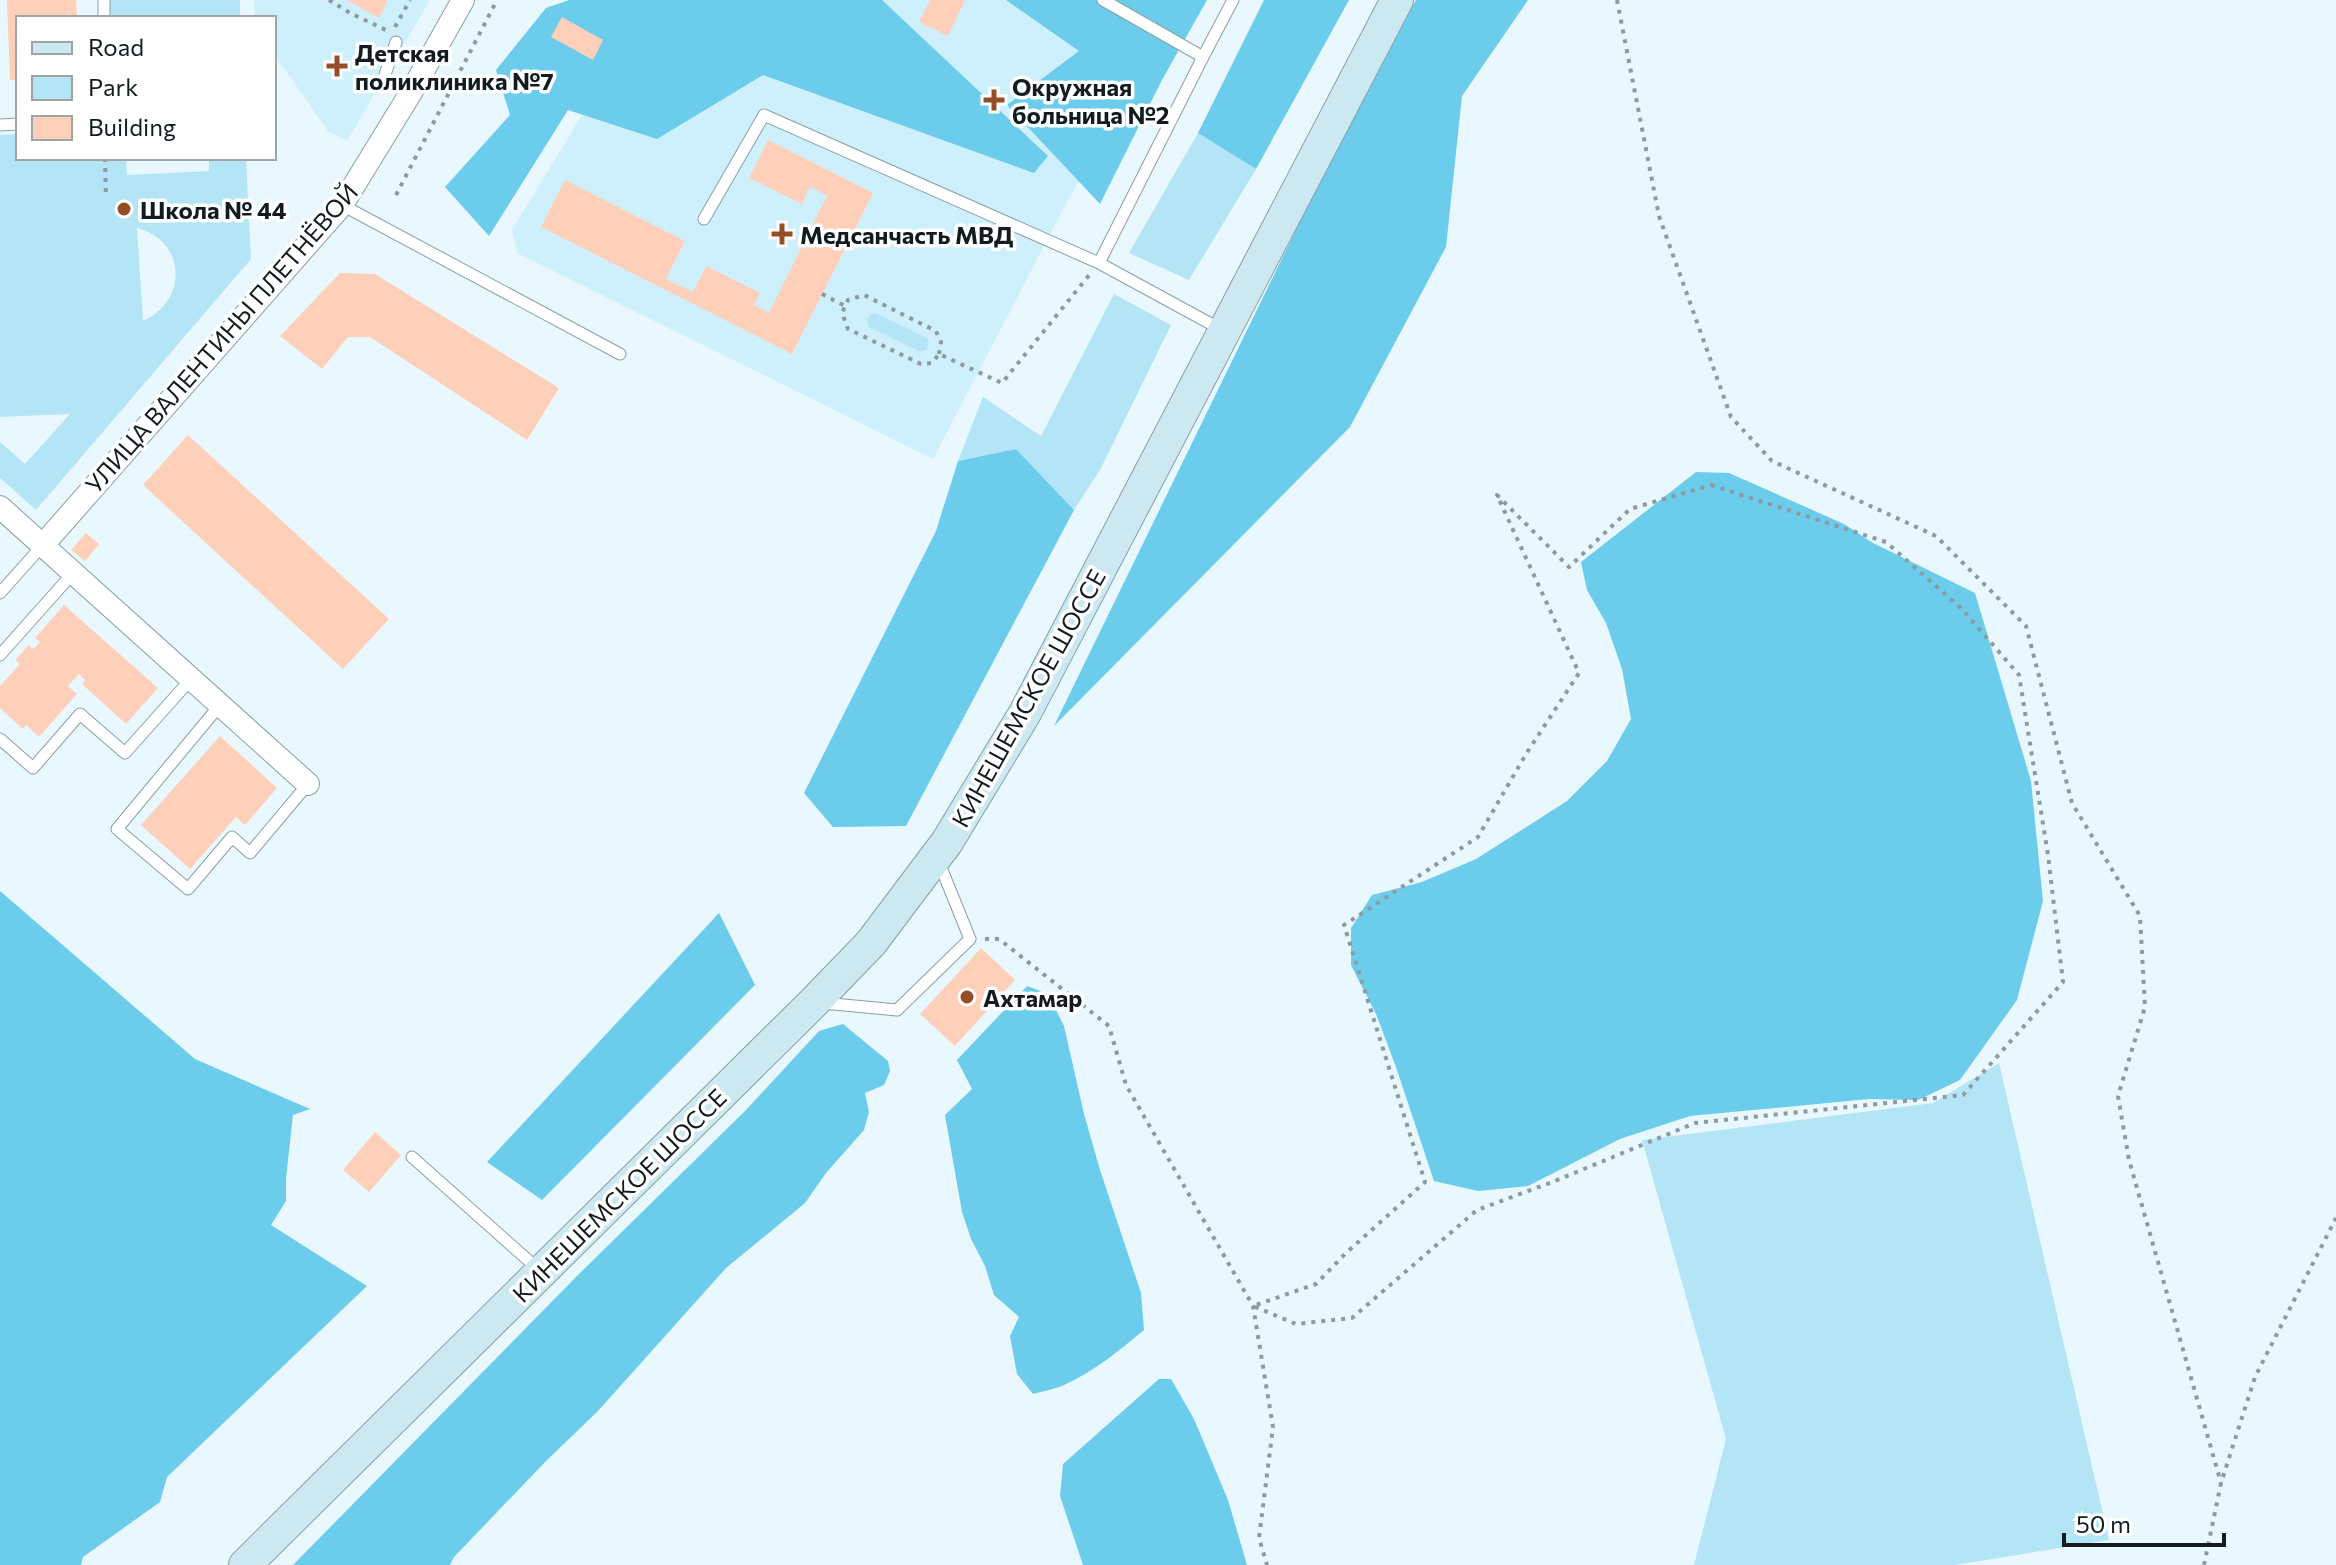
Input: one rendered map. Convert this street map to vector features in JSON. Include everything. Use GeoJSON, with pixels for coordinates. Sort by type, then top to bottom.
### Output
{"type":"FeatureCollection","features":[{"type":"Feature","properties":{"kind":"main road","name":"КИНЕШЕМСКОЕ ШОССЕ"},"geometry":{"type":"LineString","coordinates":[[245,1565],[814,1002],[871,943],[947,842],[1025,713],[1397,0]]}},
{"type":"Feature","properties":{"kind":"street","name":"УЛИЦА ВАЛЕНТИНЫ ПЛЕТНЁВОЙ"},"geometry":{"type":"LineString","coordinates":[[42,546],[342,205],[463,0]]}},
{"type":"Feature","properties":{"kind":"street"},"geometry":{"type":"LineString","coordinates":[[0,507],[308,784]]}},
{"type":"Feature","properties":{"kind":"lane"},"geometry":{"type":"LineString","coordinates":[[1103,0],[1203,57]]}},
{"type":"Feature","properties":{"kind":"lane"},"geometry":{"type":"LineString","coordinates":[[1099,263],[1233,0]]}},
{"type":"Feature","properties":{"kind":"lane"},"geometry":{"type":"LineString","coordinates":[[396,42],[384,78],[410,94]]}},
{"type":"Feature","properties":{"kind":"lane"},"geometry":{"type":"LineString","coordinates":[[704,219],[764,115],[1099,263],[1224,331]]}},
{"type":"Feature","properties":{"kind":"lane"},"geometry":{"type":"LineString","coordinates":[[342,205],[620,354]]}},
{"type":"Feature","properties":{"kind":"lane"},"geometry":{"type":"LineString","coordinates":[[0,593],[42,546]]}},
{"type":"Feature","properties":{"kind":"lane"},"geometry":{"type":"LineString","coordinates":[[0,655],[73,573]]}},
{"type":"Feature","properties":{"kind":"lane"},"geometry":{"type":"LineString","coordinates":[[0,739],[33,768],[80,714],[125,753],[191,679]]}},
{"type":"Feature","properties":{"kind":"lane"},"geometry":{"type":"LineString","coordinates":[[220,705],[117,829],[188,889],[232,837],[250,853],[308,784]]}},
{"type":"Feature","properties":{"kind":"lane"},"geometry":{"type":"LineString","coordinates":[[814,1002],[897,1010],[970,939],[936,856]]}},
{"type":"Feature","properties":{"kind":"lane"},"geometry":{"type":"LineString","coordinates":[[412,1157],[541,1272]]}},
{"type":"Feature","properties":{"kind":"path"},"geometry":{"type":"LineString","coordinates":[[329,0],[391,32],[410,0]]}},
{"type":"Feature","properties":{"kind":"path"},"geometry":{"type":"LineString","coordinates":[[396,195],[497,0]]}},
{"type":"Feature","properties":{"kind":"path"},"geometry":{"type":"LineString","coordinates":[[1617,0],[1659,216],[1731,417],[1772,461],[1936,536],[2026,626],[2072,803],[2140,916],[2145,1007],[2118,1096],[2129,1160],[2221,1483]]}},
{"type":"Feature","properties":{"kind":"path"},"geometry":{"type":"LineString","coordinates":[[105,160],[106,198]]}},
{"type":"Feature","properties":{"kind":"path"},"geometry":{"type":"LineString","coordinates":[[939,354],[1002,383],[1099,263]]}},
{"type":"Feature","properties":{"kind":"path"},"geometry":{"type":"LineString","coordinates":[[822,294],[845,306]]}},
{"type":"Feature","properties":{"kind":"path"},"geometry":{"type":"LineString","coordinates":[[864,295],[936,331],[941,342],[939,354],[932,363],[921,364],[848,329],[842,313],[848,300],[864,295]]}},
{"type":"Feature","properties":{"kind":"path"},"geometry":{"type":"LineString","coordinates":[[1711,485],[1886,542],[1962,609],[2019,675],[2048,855],[2063,982],[1963,1095],[1695,1123],[1477,1210],[1352,1318],[1296,1324],[1253,1306],[1316,1284],[1425,1182],[1344,925],[1478,837],[1526,754],[1579,673],[1497,495],[1569,567],[1630,509],[1711,485]]}},
{"type":"Feature","properties":{"kind":"path"},"geometry":{"type":"LineString","coordinates":[[970,939],[999,939],[1109,1026],[1126,1085],[1253,1306],[1273,1427],[1259,1538],[1267,1565]]}},
{"type":"Feature","properties":{"kind":"path"},"geometry":{"type":"LineString","coordinates":[[2204,1565],[2221,1483],[2255,1377],[2336,1218]]}},
{"type":"Feature","properties":{"kind":"shaded area","name":"Детская поликлиника №7"},"geometry":{"type":"Polygon","coordinates":[[[254,0],[430,0],[347,141],[328,131],[276,57],[276,16],[255,16],[254,0]]]}},
{"type":"Feature","properties":{"kind":"shaded area"},"geometry":{"type":"Polygon","coordinates":[[[569,0],[882,0],[1048,156],[1034,173],[763,75],[657,139],[568,110],[489,236],[445,187],[510,115],[496,70],[546,8],[569,0]]]}},
{"type":"Feature","properties":{"kind":"shaded area","name":"Медсанчасть МВД"},"geometry":{"type":"Polygon","coordinates":[[[652,0],[1186,0],[1068,200],[933,459],[517,253],[512,230],[652,0]]]}},
{"type":"Feature","properties":{"kind":"shaded area"},"geometry":{"type":"Polygon","coordinates":[[[1006,0],[1207,0],[1162,80],[1100,204],[1007,105],[1079,51],[1006,0]]]}},
{"type":"Feature","properties":{"kind":"shaded area"},"geometry":{"type":"Polygon","coordinates":[[[1264,0],[1349,0],[1256,169],[1198,133],[1264,0]]]}},
{"type":"Feature","properties":{"kind":"shaded area"},"geometry":{"type":"Polygon","coordinates":[[[1416,0],[1528,0],[1462,96],[1446,247],[1350,427],[1054,726],[1353,113],[1416,0]]]}},
{"type":"Feature","properties":{"kind":"shaded area"},"geometry":{"type":"Polygon","coordinates":[[[1016,449],[1074,510],[906,826],[833,827],[804,793],[936,531],[958,461],[1016,449]]]}},
{"type":"Feature","properties":{"kind":"shaded area"},"geometry":{"type":"Polygon","coordinates":[[[1696,472],[1729,473],[1844,524],[1873,543],[1975,593],[2031,781],[2043,901],[2017,1000],[1960,1080],[1918,1100],[1869,1099],[1690,1116],[1620,1139],[1528,1186],[1478,1191],[1434,1181],[1376,1014],[1351,965],[1351,928],[1372,895],[1422,882],[1476,859],[1567,801],[1607,761],[1631,719],[1622,669],[1606,623],[1587,590],[1581,562],[1696,472]]]}},
{"type":"Feature","properties":{"kind":"shaded area"},"geometry":{"type":"Polygon","coordinates":[[[0,891],[195,1059],[310,1109],[293,1115],[286,1201],[271,1225],[367,1286],[167,1477],[160,1502],[83,1557],[81,1565],[0,1565],[0,891]]]}},
{"type":"Feature","properties":{"kind":"shaded area"},"geometry":{"type":"Polygon","coordinates":[[[719,913],[755,985],[542,1200],[487,1162],[719,913]]]}},
{"type":"Feature","properties":{"kind":"shaded area"},"geometry":{"type":"Polygon","coordinates":[[[1027,986],[1048,994],[1064,1026],[1100,1170],[1141,1293],[1144,1330],[1085,1374],[1033,1394],[1017,1374],[1010,1336],[1019,1317],[994,1295],[962,1212],[945,1115],[972,1089],[957,1060],[1027,986]]]}},
{"type":"Feature","properties":{"kind":"shaded area"},"geometry":{"type":"Polygon","coordinates":[[[843,1024],[888,1061],[890,1071],[884,1085],[865,1093],[869,1112],[864,1130],[826,1173],[805,1203],[726,1268],[598,1411],[546,1461],[454,1557],[450,1565],[293,1565],[578,1275],[746,1110],[819,1031],[843,1024]]]}},
{"type":"Feature","properties":{"kind":"shaded area"},"geometry":{"type":"Polygon","coordinates":[[[1159,1379],[1171,1379],[1194,1419],[1228,1500],[1247,1565],[1083,1565],[1060,1496],[1063,1464],[1159,1379]]]}},
{"type":"Feature","properties":{"kind":"green space"},"geometry":{"type":"Polygon","coordinates":[[[109,0],[240,0],[240,16],[110,16],[109,0]]]}},
{"type":"Feature","properties":{"kind":"green space"},"geometry":{"type":"Polygon","coordinates":[[[1198,133],[1256,169],[1189,280],[1129,253],[1198,133]]]}},
{"type":"Feature","properties":{"kind":"green space","name":"Школа № 44"},"geometry":{"type":"Polygon","coordinates":[[[16,134],[16,160],[126,160],[127,175],[209,171],[209,160],[246,160],[251,259],[36,510],[0,478],[0,442],[25,464],[70,414],[0,417],[0,135],[16,134]],[[137,228],[143,321],[158,312],[174,286],[176,272],[173,258],[165,245],[137,228]]]}},
{"type":"Feature","properties":{"kind":"green space"},"geometry":{"type":"Polygon","coordinates":[[[1114,294],[1171,325],[1100,470],[1074,510],[1016,449],[958,461],[983,397],[1041,436],[1114,294]]]}},
{"type":"Feature","properties":{"kind":"green space"},"geometry":{"type":"Polygon","coordinates":[[[876,313],[927,338],[929,343],[926,350],[921,352],[869,327],[867,321],[870,314],[876,313]]]}},
{"type":"Feature","properties":{"kind":"green space"},"geometry":{"type":"Polygon","coordinates":[[[1999,1063],[2109,1540],[1955,1565],[1694,1565],[1726,1439],[1642,1140],[1933,1103],[1999,1063]]]}},
{"type":"Feature","properties":{"kind":"building"},"geometry":{"type":"Polygon","coordinates":[[[7,0],[76,0],[77,16],[16,16],[16,80],[10,80],[7,0]]]}},
{"type":"Feature","properties":{"kind":"building"},"geometry":{"type":"Polygon","coordinates":[[[347,0],[388,0],[379,18],[347,0]]]}},
{"type":"Feature","properties":{"kind":"building"},"geometry":{"type":"Polygon","coordinates":[[[930,0],[965,0],[948,36],[919,22],[930,0]]]}},
{"type":"Feature","properties":{"kind":"building"},"geometry":{"type":"Polygon","coordinates":[[[562,17],[603,40],[593,60],[551,37],[562,17]]]}},
{"type":"Feature","properties":{"kind":"building","name":"Медсанчасть МВД"},"geometry":{"type":"Polygon","coordinates":[[[768,140],[873,193],[792,354],[541,227],[565,180],[685,241],[666,279],[693,292],[706,266],[760,293],[754,305],[769,313],[827,196],[810,187],[802,204],[749,178],[768,140]]]}},
{"type":"Feature","properties":{"kind":"building"},"geometry":{"type":"Polygon","coordinates":[[[340,273],[375,274],[559,388],[527,440],[370,337],[348,337],[322,369],[280,336],[340,273]]]}},
{"type":"Feature","properties":{"kind":"building"},"geometry":{"type":"Polygon","coordinates":[[[188,435],[389,619],[343,669],[143,485],[188,435]]]}},
{"type":"Feature","properties":{"kind":"building"},"geometry":{"type":"Polygon","coordinates":[[[86,533],[99,544],[85,561],[71,550],[86,533]]]}},
{"type":"Feature","properties":{"kind":"building"},"geometry":{"type":"Polygon","coordinates":[[[64,605],[158,688],[126,724],[82,684],[85,680],[79,674],[68,686],[77,694],[39,737],[26,725],[23,729],[0,708],[0,686],[20,664],[15,660],[29,645],[33,649],[40,642],[35,638],[64,605]]]}},
{"type":"Feature","properties":{"kind":"building"},"geometry":{"type":"Polygon","coordinates":[[[220,736],[277,788],[245,825],[236,817],[190,869],[141,825],[220,736]]]}},
{"type":"Feature","properties":{"kind":"building","name":"Ахтамар"},"geometry":{"type":"Polygon","coordinates":[[[981,948],[1015,980],[955,1046],[920,1014],[981,948]]]}},
{"type":"Feature","properties":{"kind":"building"},"geometry":{"type":"Polygon","coordinates":[[[375,1132],[401,1155],[369,1192],[343,1170],[375,1132]]]}},
{"type":"Feature","properties":{"kind":"place","name":"Детская поликлиника №7"},"geometry":{"type":"Point","coordinates":[337,66]}},
{"type":"Feature","properties":{"kind":"place","name":"Окружная больница №2"},"geometry":{"type":"Point","coordinates":[994,100]}},
{"type":"Feature","properties":{"kind":"place","name":"Школа № 44"},"geometry":{"type":"Point","coordinates":[124,209]}},
{"type":"Feature","properties":{"kind":"place","name":"Медсанчасть МВД"},"geometry":{"type":"Point","coordinates":[782,234]}},
{"type":"Feature","properties":{"kind":"place","name":"Ахтамар"},"geometry":{"type":"Point","coordinates":[967,997]}}]}
